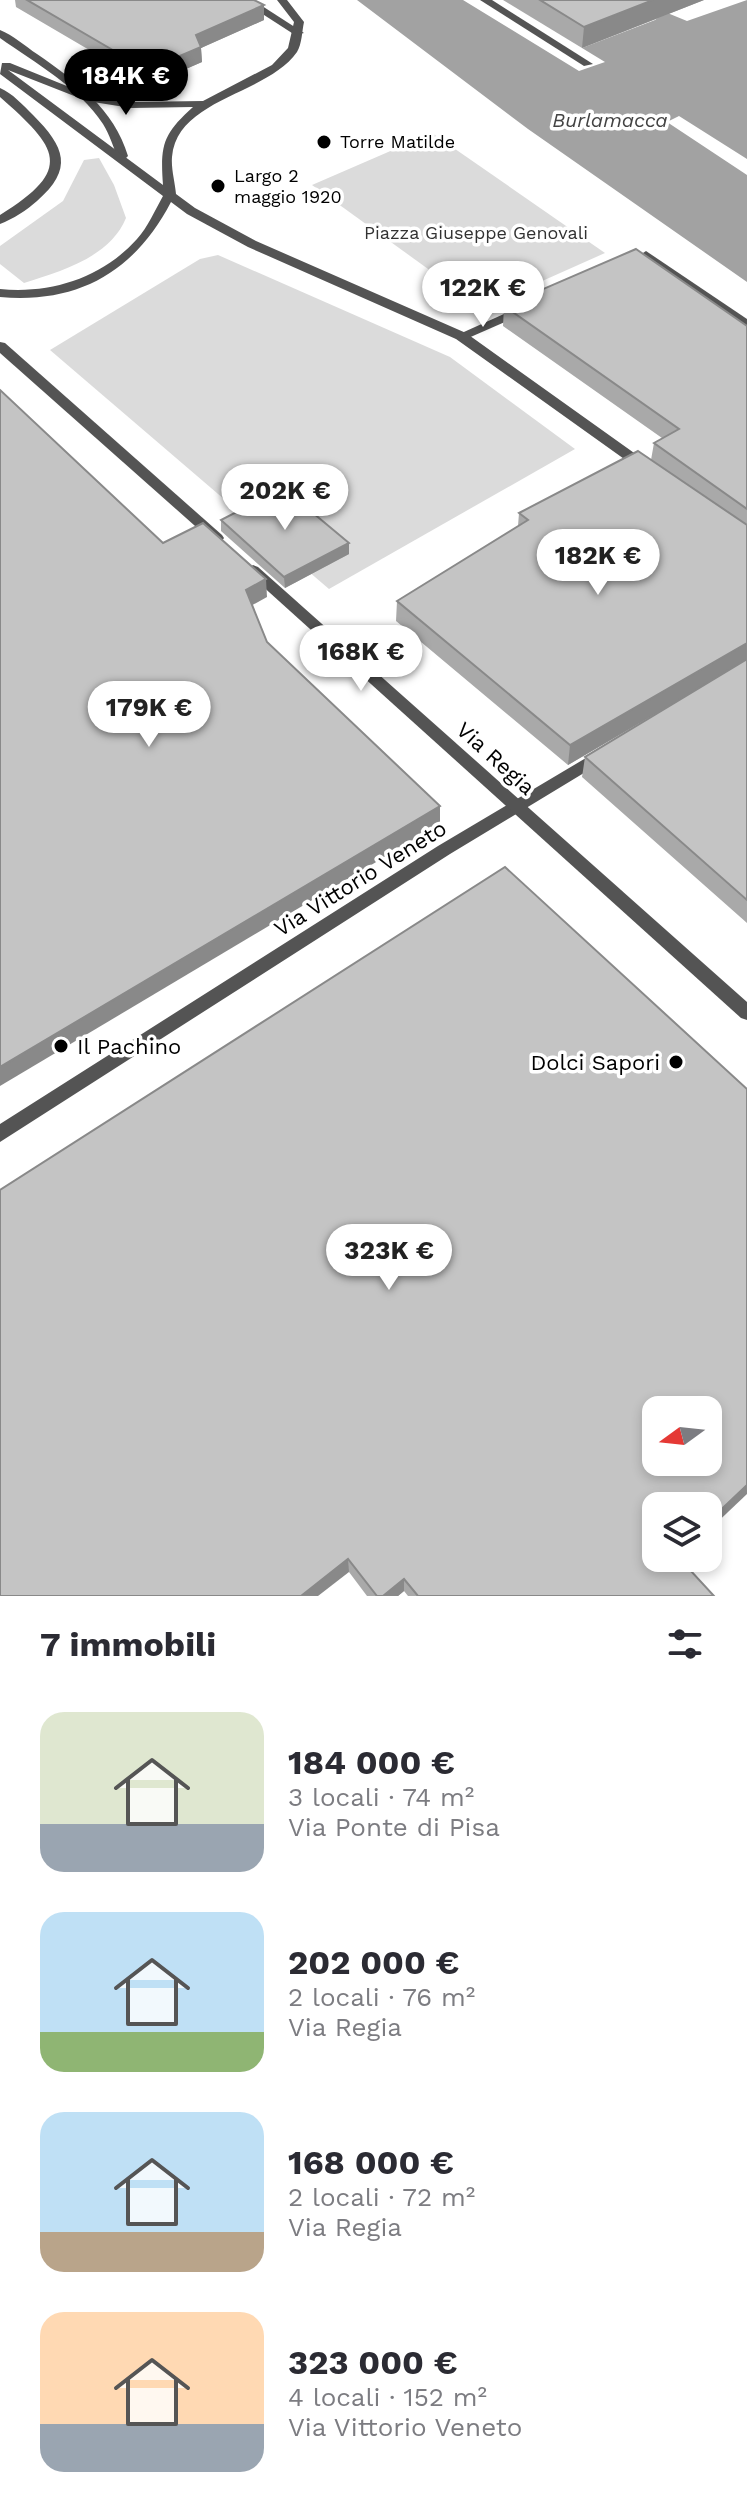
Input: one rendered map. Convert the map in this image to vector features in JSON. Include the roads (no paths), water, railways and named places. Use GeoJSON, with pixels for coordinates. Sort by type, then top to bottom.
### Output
{"type":"FeatureCollection","features":[{"type":"Feature","properties":{"kind":"street"},"geometry":{"type":"LineString","coordinates":[[246,0],[299,33]]}},
{"type":"Feature","properties":{"kind":"street"},"geometry":{"type":"LineString","coordinates":[[0,293],[29,295],[56,291],[124,258],[141,243],[170,194],[163,162],[165,147],[178,127],[201,104],[277,65],[292,51],[299,33],[297,16],[282,0]]}},
{"type":"Feature","properties":{"kind":"street"},"geometry":{"type":"LineString","coordinates":[[485,0],[588,64]]}},
{"type":"Feature","properties":{"kind":"street"},"geometry":{"type":"LineString","coordinates":[[0,33],[87,98],[111,127],[122,156]]}},
{"type":"Feature","properties":{"kind":"street"},"geometry":{"type":"LineString","coordinates":[[0,66],[87,98],[131,105],[201,104]]}},
{"type":"Feature","properties":{"kind":"street"},"geometry":{"type":"LineString","coordinates":[[0,66],[191,211],[252,244],[461,336],[662,479]]}},
{"type":"Feature","properties":{"kind":"street"},"geometry":{"type":"LineString","coordinates":[[0,91],[39,125],[57,156],[54,180],[46,191],[0,220]]}},
{"type":"Feature","properties":{"kind":"street"},"geometry":{"type":"LineString","coordinates":[[632,261],[646,255],[747,325]]}},
{"type":"Feature","properties":{"kind":"street"},"geometry":{"type":"LineString","coordinates":[[461,336],[532,305]]}},
{"type":"Feature","properties":{"kind":"street","name":"Via Regia"},"geometry":{"type":"LineString","coordinates":[[0,346],[747,1013]]}},
{"type":"Feature","properties":{"kind":"street","name":"Via Vittorio Veneto"},"geometry":{"type":"LineString","coordinates":[[0,1134],[616,745]]}},
{"type":"Feature","properties":{"kind":"water","name":"Burlamacca"},"geometry":{"type":"Polygon","coordinates":[[[357,0],[463,0],[579,71],[605,62],[582,48],[655,20],[665,12],[687,21],[747,0],[747,159],[679,116],[667,122],[747,175],[747,282],[528,129],[357,0]]]}},
{"type":"Feature","properties":{"kind":"place","name":"Torre Matilde"},"geometry":{"type":"Point","coordinates":[324,142]}},
{"type":"Feature","properties":{"kind":"place","name":"Largo 2 maggio 1920"},"geometry":{"type":"Point","coordinates":[218,186]}},
{"type":"Feature","properties":{"kind":"place","name":"Il Pachino"},"geometry":{"type":"Point","coordinates":[61,1046]}},
{"type":"Feature","properties":{"kind":"place","name":"Dolci Sapori"},"geometry":{"type":"Point","coordinates":[676,1062]}},
{"type":"Feature","properties":{"kind":"park label","name":"Piazza Giuseppe Genovali"},"geometry":{"type":"Point","coordinates":[476,233]}}]}
